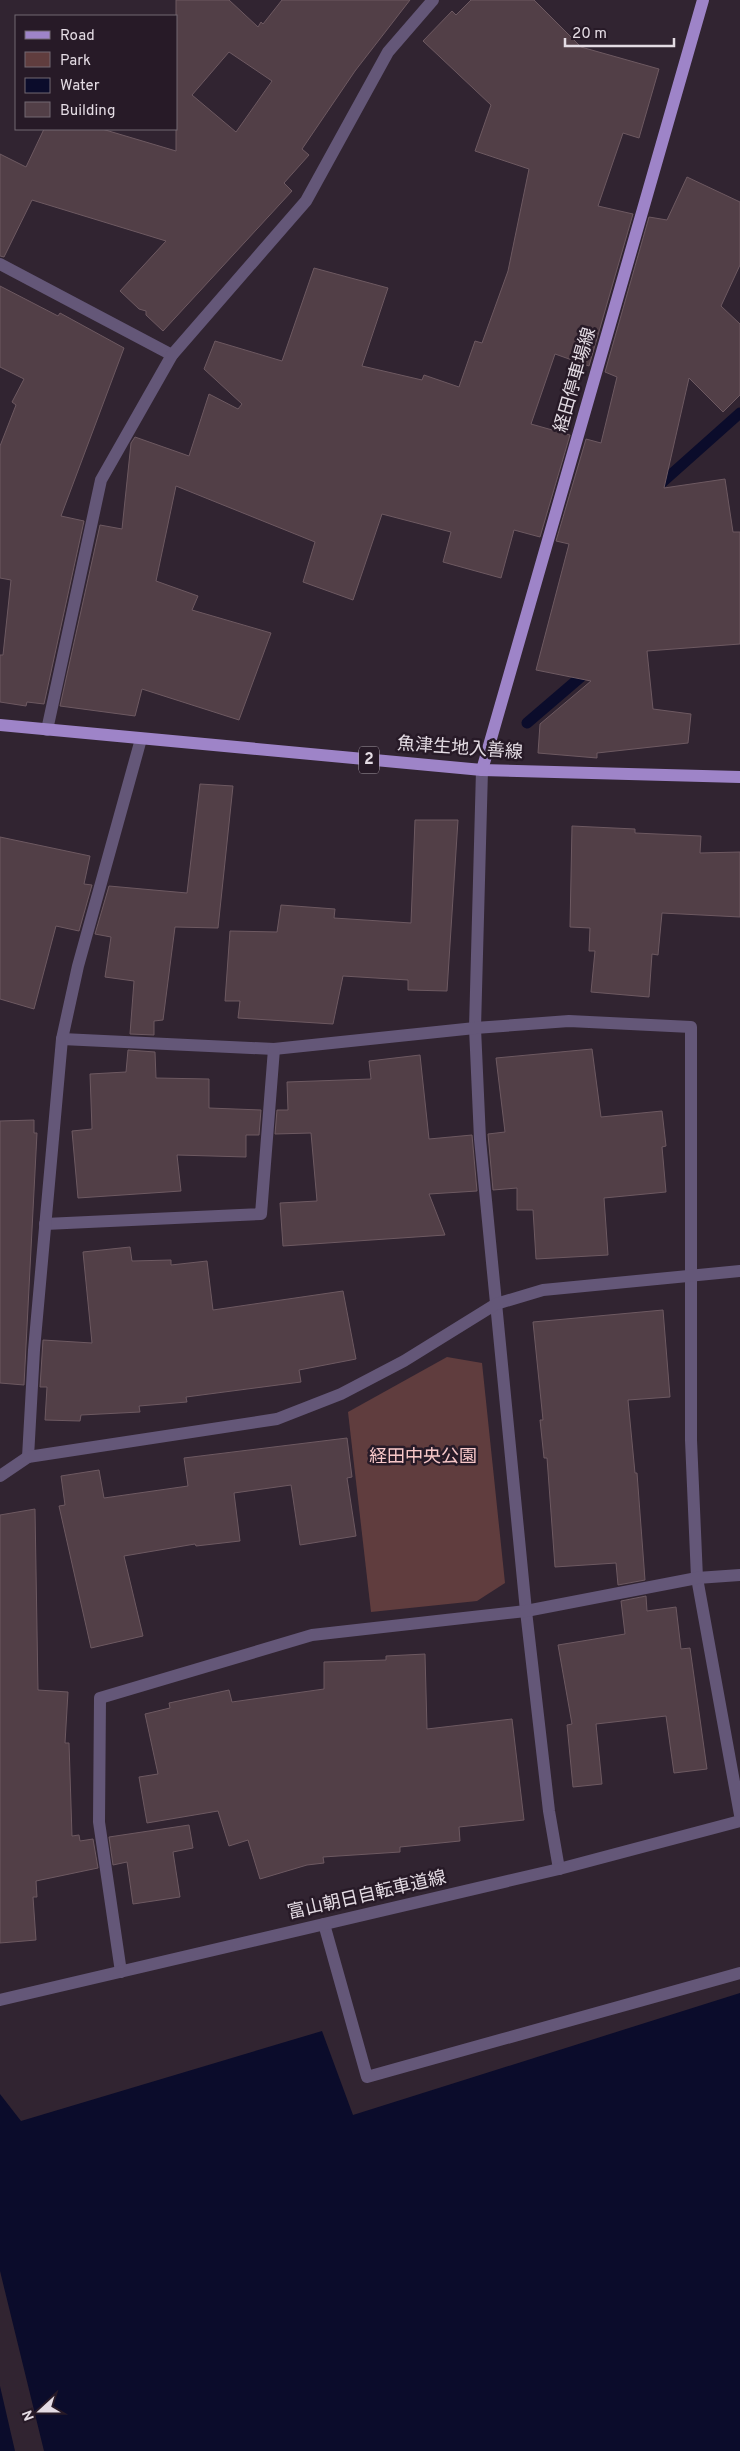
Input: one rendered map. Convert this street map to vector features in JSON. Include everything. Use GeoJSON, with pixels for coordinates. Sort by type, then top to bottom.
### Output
{"type":"FeatureCollection","features":[{"type":"Feature","properties":{"kind":"main road","name":"経田停車場線"},"geometry":{"type":"LineString","coordinates":[[482,770],[703,0]]}},
{"type":"Feature","properties":{"kind":"main road","name":"魚津生地入善線"},"geometry":{"type":"LineString","coordinates":[[0,725],[482,770],[740,777]]}},
{"type":"Feature","properties":{"kind":"street"},"geometry":{"type":"LineString","coordinates":[[47,730],[101,480],[172,354],[306,201],[388,52],[433,0]]}},
{"type":"Feature","properties":{"kind":"street"},"geometry":{"type":"LineString","coordinates":[[0,264],[172,354]]}},
{"type":"Feature","properties":{"kind":"street"},"geometry":{"type":"LineString","coordinates":[[28,1457],[34,1350],[62,1039],[78,966],[141,739]]}},
{"type":"Feature","properties":{"kind":"street"},"geometry":{"type":"LineString","coordinates":[[482,770],[475,1028],[480,1140],[526,1611],[549,1812],[559,1869]]}},
{"type":"Feature","properties":{"kind":"street"},"geometry":{"type":"LineString","coordinates":[[62,1039],[274,1049],[475,1028],[569,1021],[691,1027],[691,1440],[697,1578],[740,1815]]}},
{"type":"Feature","properties":{"kind":"street"},"geometry":{"type":"LineString","coordinates":[[46,1224],[261,1214],[274,1049]]}},
{"type":"Feature","properties":{"kind":"street"},"geometry":{"type":"LineString","coordinates":[[0,1476],[28,1457],[277,1418],[340,1394],[404,1360],[496,1304],[543,1290],[692,1277],[740,1270]]}},
{"type":"Feature","properties":{"kind":"street"},"geometry":{"type":"LineString","coordinates":[[121,1972],[99,1822],[100,1698],[312,1635],[526,1611],[697,1578],[740,1575]]}},
{"type":"Feature","properties":{"kind":"street","name":"富山朝日自転車道線"},"geometry":{"type":"LineString","coordinates":[[0,2000],[559,1869],[740,1821]]}},
{"type":"Feature","properties":{"kind":"street"},"geometry":{"type":"LineString","coordinates":[[324,1924],[367,2077],[740,1973]]}},
{"type":"Feature","properties":{"kind":"green space","name":"経田中央公園"},"geometry":{"type":"Polygon","coordinates":[[[447,1357],[482,1363],[505,1583],[477,1601],[371,1612],[348,1412],[447,1357]]]}},
{"type":"Feature","properties":{"kind":"water"},"geometry":{"type":"Polygon","coordinates":[[[740,1993],[740,2451],[44,2451],[0,2271],[0,2094],[21,2121],[322,2031],[353,2115],[740,1993]]]}},
{"type":"Feature","properties":{"kind":"water"},"geometry":{"type":"Polygon","coordinates":[[[0,2386],[15,2451],[0,2451],[0,2386]]]}},
{"type":"Feature","properties":{"kind":"building"},"geometry":{"type":"Polygon","coordinates":[[[176,0],[229,0],[258,27],[261,22],[263,24],[282,0],[410,0],[355,71],[302,149],[309,155],[284,183],[292,191],[163,331],[146,315],[146,311],[139,309],[120,291],[166,241],[32,200],[4,257],[0,256],[0,154],[26,167],[44,130],[105,130],[176,151],[176,130],[178,130],[178,15],[176,15],[176,0]],[[229,52],[192,95],[236,132],[272,81],[229,52]]]}},
{"type":"Feature","properties":{"kind":"building"},"geometry":{"type":"Polygon","coordinates":[[[471,0],[534,0],[581,47],[659,69],[639,138],[623,133],[598,206],[633,214],[589,366],[555,354],[531,424],[570,435],[540,537],[514,530],[501,578],[443,562],[451,532],[382,514],[353,600],[303,582],[315,542],[176,486],[156,581],[198,596],[192,610],[271,633],[239,720],[142,689],[135,716],[60,706],[100,525],[122,529],[131,443],[135,437],[189,456],[209,394],[238,409],[242,404],[204,369],[215,341],[282,361],[314,268],[388,288],[362,366],[422,380],[424,375],[459,387],[475,341],[482,343],[508,271],[529,169],[475,151],[491,105],[423,41],[452,11],[456,15],[471,0]]]}},
{"type":"Feature","properties":{"kind":"building"},"geometry":{"type":"Polygon","coordinates":[[[687,177],[740,202],[740,265],[721,306],[740,324],[740,395],[723,412],[689,378],[664,488],[725,479],[733,532],[740,532],[740,644],[647,651],[653,709],[691,714],[688,743],[597,753],[597,758],[538,753],[540,724],[591,681],[536,670],[569,544],[556,541],[586,439],[601,443],[617,377],[605,372],[649,217],[667,220],[687,177]]]}},
{"type":"Feature","properties":{"kind":"building"},"geometry":{"type":"Polygon","coordinates":[[[0,286],[58,316],[60,313],[124,348],[61,516],[84,521],[44,704],[27,702],[26,706],[0,702],[0,655],[3,655],[11,580],[0,578],[0,446],[16,405],[12,402],[24,379],[0,367],[0,286]]]}},
{"type":"Feature","properties":{"kind":"building"},"geometry":{"type":"Polygon","coordinates":[[[200,784],[233,786],[218,928],[175,927],[163,1020],[154,1021],[154,1035],[130,1034],[134,981],[105,977],[111,937],[95,934],[109,886],[187,893],[200,784]]]}},
{"type":"Feature","properties":{"kind":"building"},"geometry":{"type":"Polygon","coordinates":[[[415,820],[458,820],[447,991],[408,990],[408,980],[343,976],[333,1024],[238,1018],[240,1001],[225,1001],[230,931],[277,932],[281,905],[335,909],[334,918],[411,923],[415,820]]]}},
{"type":"Feature","properties":{"kind":"building"},"geometry":{"type":"Polygon","coordinates":[[[572,826],[635,829],[635,833],[701,836],[700,853],[740,852],[740,917],[662,913],[658,955],[652,954],[649,997],[591,992],[595,951],[589,951],[590,928],[570,927],[572,826]]]}},
{"type":"Feature","properties":{"kind":"building"},"geometry":{"type":"Polygon","coordinates":[[[0,837],[90,856],[84,884],[92,885],[79,931],[56,926],[34,1009],[0,999],[0,837]]]}},
{"type":"Feature","properties":{"kind":"building"},"geometry":{"type":"Polygon","coordinates":[[[592,1049],[601,1117],[662,1111],[666,1146],[662,1147],[666,1192],[604,1198],[608,1255],[536,1259],[533,1210],[517,1210],[517,1188],[493,1190],[488,1134],[505,1132],[496,1058],[592,1049]]]}},
{"type":"Feature","properties":{"kind":"building"},"geometry":{"type":"Polygon","coordinates":[[[128,1050],[155,1052],[156,1078],[209,1079],[209,1108],[261,1110],[259,1135],[246,1135],[246,1157],[177,1155],[181,1191],[78,1198],[72,1131],[92,1129],[90,1074],[126,1072],[128,1050]]]}},
{"type":"Feature","properties":{"kind":"building"},"geometry":{"type":"Polygon","coordinates":[[[420,1055],[429,1139],[472,1135],[477,1191],[429,1194],[445,1235],[283,1246],[280,1203],[317,1201],[311,1133],[275,1134],[277,1110],[288,1110],[287,1082],[371,1079],[369,1061],[420,1055]]]}},
{"type":"Feature","properties":{"kind":"building"},"geometry":{"type":"Polygon","coordinates":[[[34,1120],[34,1133],[37,1133],[24,1385],[0,1383],[0,1121],[34,1120]]]}},
{"type":"Feature","properties":{"kind":"building"},"geometry":{"type":"Polygon","coordinates":[[[130,1247],[132,1261],[171,1260],[171,1265],[207,1261],[213,1310],[343,1291],[356,1359],[299,1370],[301,1382],[186,1397],[187,1402],[139,1406],[140,1412],[81,1415],[80,1421],[45,1420],[47,1387],[40,1387],[43,1340],[92,1343],[83,1252],[130,1247]]]}},
{"type":"Feature","properties":{"kind":"building"},"geometry":{"type":"Polygon","coordinates":[[[663,1310],[670,1397],[628,1400],[635,1473],[637,1473],[645,1580],[618,1585],[616,1563],[555,1567],[547,1458],[544,1458],[540,1420],[543,1420],[533,1322],[663,1310]]]}},
{"type":"Feature","properties":{"kind":"building"},"geometry":{"type":"Polygon","coordinates":[[[347,1438],[352,1477],[347,1478],[356,1536],[300,1545],[291,1485],[234,1493],[240,1541],[196,1546],[195,1544],[124,1556],[143,1636],[91,1648],[59,1506],[65,1505],[61,1476],[99,1470],[104,1498],[188,1486],[184,1458],[347,1438]]]}},
{"type":"Feature","properties":{"kind":"building"},"geometry":{"type":"Polygon","coordinates":[[[35,1509],[38,1690],[68,1692],[65,1743],[69,1743],[72,1836],[79,1835],[80,1841],[93,1839],[98,1868],[36,1881],[37,1897],[33,1897],[36,1940],[0,1943],[0,1515],[35,1509]]]}},
{"type":"Feature","properties":{"kind":"building"},"geometry":{"type":"Polygon","coordinates":[[[646,1596],[647,1611],[676,1607],[681,1649],[690,1648],[707,1769],[674,1773],[666,1716],[596,1724],[602,1784],[573,1787],[567,1725],[572,1724],[558,1645],[625,1634],[621,1601],[646,1596]]]}},
{"type":"Feature","properties":{"kind":"building"},"geometry":{"type":"Polygon","coordinates":[[[425,1654],[427,1729],[512,1719],[524,1820],[459,1827],[460,1841],[400,1847],[400,1852],[323,1857],[324,1863],[307,1865],[260,1879],[248,1840],[229,1846],[218,1811],[147,1823],[139,1777],[158,1774],[145,1714],[170,1708],[169,1703],[229,1690],[232,1702],[324,1689],[324,1662],[386,1660],[386,1656],[425,1654]]]}},
{"type":"Feature","properties":{"kind":"building"},"geometry":{"type":"Polygon","coordinates":[[[189,1825],[193,1848],[173,1852],[180,1897],[133,1904],[127,1862],[113,1865],[109,1837],[189,1825]]]}},
{"type":"Feature","properties":{"kind":"waterway"},"geometry":{"type":"LineString","coordinates":[[657,487],[740,413]]}},
{"type":"Feature","properties":{"kind":"waterway"},"geometry":{"type":"LineString","coordinates":[[527,723],[590,669]]}}]}
